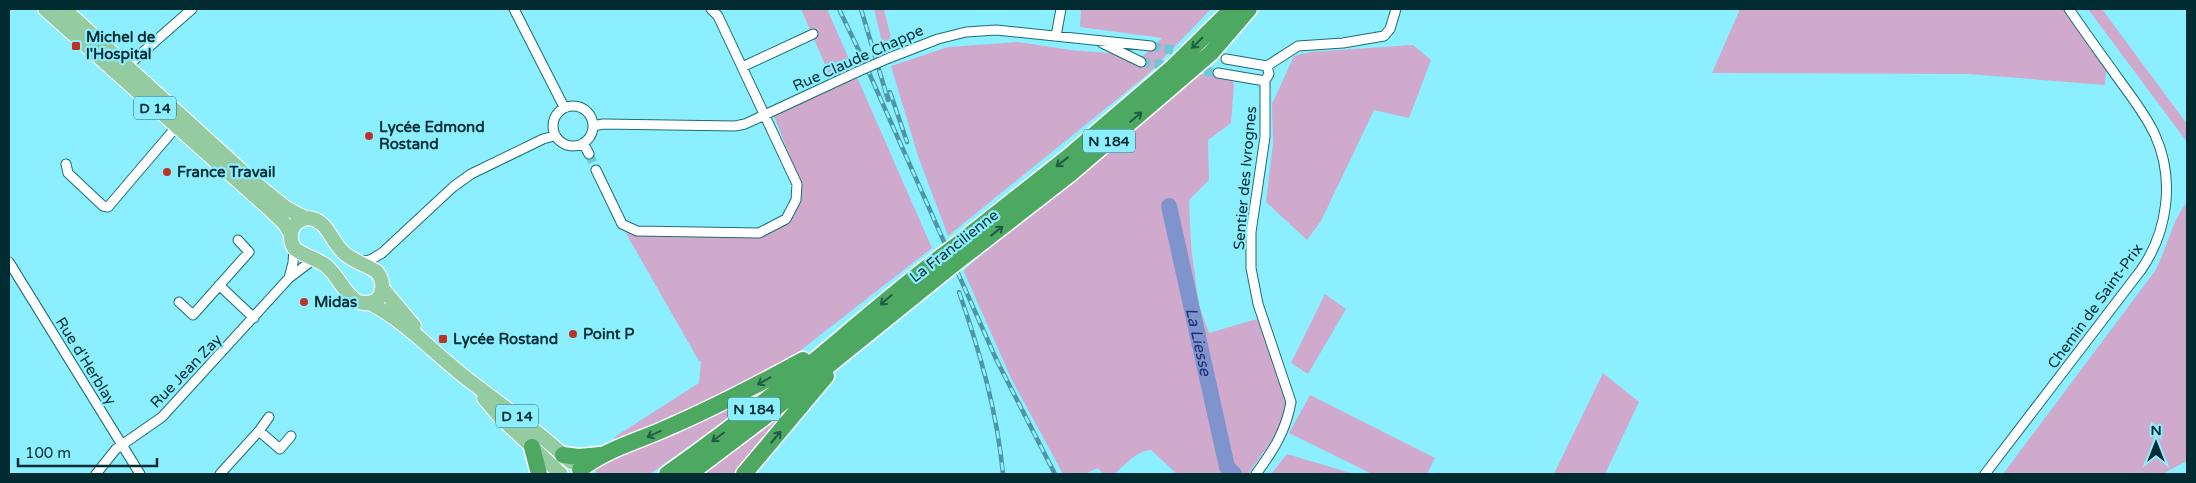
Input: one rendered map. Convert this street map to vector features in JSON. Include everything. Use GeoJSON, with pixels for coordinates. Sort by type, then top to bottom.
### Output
{"type":"FeatureCollection","features":[{"type":"Feature","properties":{"kind":"highway","name":"La Francilienne"},"geometry":{"type":"LineString","coordinates":[[956,255],[1173,67],[1232,9]]}},
{"type":"Feature","properties":{"kind":"highway","name":"La Francilienne"},"geometry":{"type":"LineString","coordinates":[[689,474],[762,419],[844,344],[893,294],[941,266],[1070,174],[1211,53],[1249,9]]}},
{"type":"Feature","properties":{"kind":"highway","name":"La Francilienne"},"geometry":{"type":"LineString","coordinates":[[667,474],[844,344]]}},
{"type":"Feature","properties":{"kind":"highway"},"geometry":{"type":"LineString","coordinates":[[563,455],[579,457],[600,455],[657,433],[844,344]]}},
{"type":"Feature","properties":{"kind":"highway"},"geometry":{"type":"LineString","coordinates":[[744,474],[844,344]]}},
{"type":"Feature","properties":{"kind":"highway"},"geometry":{"type":"LineString","coordinates":[[532,447],[539,474]]}},
{"type":"Feature","properties":{"kind":"highway"},"geometry":{"type":"LineString","coordinates":[[580,473],[600,455]]}},
{"type":"Feature","properties":{"kind":"main road","name":"D 14"},"geometry":{"type":"LineString","coordinates":[[45,9],[274,213],[291,234]]}},
{"type":"Feature","properties":{"kind":"main road","name":"D 14"},"geometry":{"type":"LineString","coordinates":[[64,9],[126,67],[277,201],[293,213],[305,218]]}},
{"type":"Feature","properties":{"kind":"main road"},"geometry":{"type":"LineString","coordinates":[[305,218],[315,218],[323,223],[341,250],[357,263],[374,270],[381,282],[379,298],[370,303],[362,303],[351,299],[332,272],[294,248],[291,234],[296,222],[305,218]]}},
{"type":"Feature","properties":{"kind":"main road","name":"D 14"},"geometry":{"type":"LineString","coordinates":[[381,282],[433,348]]}},
{"type":"Feature","properties":{"kind":"main road","name":"D 14"},"geometry":{"type":"LineString","coordinates":[[370,303],[433,348],[469,380],[563,455],[580,473]]}},
{"type":"Feature","properties":{"kind":"main road","name":"D 14"},"geometry":{"type":"LineString","coordinates":[[469,380],[500,417],[561,474]]}},
{"type":"Feature","properties":{"kind":"street"},"geometry":{"type":"LineString","coordinates":[[126,67],[192,9]]}},
{"type":"Feature","properties":{"kind":"street"},"geometry":{"type":"LineString","coordinates":[[514,9],[564,107]]}},
{"type":"Feature","properties":{"kind":"street"},"geometry":{"type":"LineString","coordinates":[[596,170],[622,224],[637,231],[759,233],[786,219],[796,200],[797,184],[718,16],[711,9]]}},
{"type":"Feature","properties":{"kind":"street"},"geometry":{"type":"LineString","coordinates":[[1056,36],[1061,9]]}},
{"type":"Feature","properties":{"kind":"street"},"geometry":{"type":"LineString","coordinates":[[1226,59],[1267,66],[1298,46],[1374,39],[1384,36],[1390,29],[1396,9]]}},
{"type":"Feature","properties":{"kind":"street","name":"Chemin de Saint-Prix"},"geometry":{"type":"LineString","coordinates":[[1986,474],[2141,270],[2156,243],[2165,211],[2165,173],[2155,136],[2134,101],[2069,9]]}},
{"type":"Feature","properties":{"kind":"street","name":"Rue Claude Chappe"},"geometry":{"type":"LineString","coordinates":[[593,126],[603,124],[735,126],[745,124],[914,46],[966,32],[996,30],[1151,46]]}},
{"type":"Feature","properties":{"kind":"street"},"geometry":{"type":"LineString","coordinates":[[742,67],[813,34]]}},
{"type":"Feature","properties":{"kind":"street"},"geometry":{"type":"LineString","coordinates":[[1098,40],[1141,62]]}},
{"type":"Feature","properties":{"kind":"street","name":"Sentier des Ivrognes"},"geometry":{"type":"LineString","coordinates":[[1256,474],[1275,448],[1288,418],[1291,402],[1258,304],[1251,268],[1251,232],[1265,137],[1265,81],[1269,74],[1267,66]]}},
{"type":"Feature","properties":{"kind":"street"},"geometry":{"type":"LineString","coordinates":[[1218,73],[1265,81]]}},
{"type":"Feature","properties":{"kind":"street"},"geometry":{"type":"LineString","coordinates":[[571,106],[585,110],[592,119],[593,126],[591,135],[584,143],[574,146],[567,145],[554,136],[552,124],[554,117],[564,107],[571,106]]}},
{"type":"Feature","properties":{"kind":"street"},"geometry":{"type":"LineString","coordinates":[[66,164],[68,173],[103,206],[108,207],[177,126]]}},
{"type":"Feature","properties":{"kind":"street"},"geometry":{"type":"LineString","coordinates":[[357,263],[370,260],[382,253],[453,187],[471,174],[543,139],[554,136]]}},
{"type":"Feature","properties":{"kind":"street"},"geometry":{"type":"LineString","coordinates":[[584,143],[589,154]]}},
{"type":"Feature","properties":{"kind":"street"},"geometry":{"type":"LineString","coordinates":[[179,302],[193,314],[249,252],[238,240]]}},
{"type":"Feature","properties":{"kind":"street"},"geometry":{"type":"LineString","coordinates":[[289,278],[294,248]]}},
{"type":"Feature","properties":{"kind":"street"},"geometry":{"type":"LineString","coordinates":[[381,282],[382,253]]}},
{"type":"Feature","properties":{"kind":"street","name":"Rue Jean Zay"},"geometry":{"type":"LineString","coordinates":[[96,474],[116,449],[162,416],[289,278],[314,259]]}},
{"type":"Feature","properties":{"kind":"street","name":"Rue d'Herblay"},"geometry":{"type":"LineString","coordinates":[[9,262],[140,474]]}},
{"type":"Feature","properties":{"kind":"street"},"geometry":{"type":"LineString","coordinates":[[219,285],[254,318]]}},
{"type":"Feature","properties":{"kind":"street"},"geometry":{"type":"LineString","coordinates":[[220,474],[259,431],[269,416]]}},
{"type":"Feature","properties":{"kind":"street"},"geometry":{"type":"LineString","coordinates":[[259,431],[280,449],[291,436]]}},
{"type":"Feature","properties":{"kind":"shaded area"},"geometry":{"type":"Polygon","coordinates":[[[801,9],[827,9],[932,248],[783,364],[727,393],[612,443],[616,436],[699,383],[701,361],[699,361],[623,228],[764,231],[785,216],[793,191],[790,157],[774,116],[833,83],[801,9]]]}},
{"type":"Feature","properties":{"kind":"shaded area"},"geometry":{"type":"Polygon","coordinates":[[[874,9],[884,9],[892,42],[883,46],[874,9]]]}},
{"type":"Feature","properties":{"kind":"shaded area"},"geometry":{"type":"Polygon","coordinates":[[[1081,9],[1211,9],[1147,75],[948,236],[918,156],[891,66],[948,47],[1018,42],[1071,50],[1143,56],[1162,38],[1080,27],[1081,9]]]}},
{"type":"Feature","properties":{"kind":"shaded area"},"geometry":{"type":"Polygon","coordinates":[[[1740,9],[2063,9],[2106,70],[2105,85],[1968,74],[1712,73],[1740,9]]]}},
{"type":"Feature","properties":{"kind":"shaded area"},"geometry":{"type":"Polygon","coordinates":[[[2088,9],[2102,9],[2187,124],[2187,142],[2088,9]]]}},
{"type":"Feature","properties":{"kind":"shaded area"},"geometry":{"type":"Polygon","coordinates":[[[1413,45],[1431,60],[1409,118],[1374,110],[1321,221],[1307,240],[1266,202],[1273,143],[1272,104],[1294,56],[1311,52],[1413,45]]]}},
{"type":"Feature","properties":{"kind":"shaded area"},"geometry":{"type":"Polygon","coordinates":[[[1196,73],[1231,80],[1234,83],[1231,123],[1208,140],[1209,180],[1189,200],[1191,246],[1199,306],[1209,333],[1257,319],[1280,379],[1285,402],[1283,419],[1270,444],[1248,474],[1177,474],[1151,450],[1136,455],[1114,474],[1103,474],[1098,468],[1085,474],[1063,474],[1011,378],[964,272],[966,268],[1196,73]]]}},
{"type":"Feature","properties":{"kind":"shaded area"},"geometry":{"type":"Polygon","coordinates":[[[2187,202],[2187,461],[2162,474],[2003,474],[2155,271],[2177,218],[2187,202]]]}},
{"type":"Feature","properties":{"kind":"shaded area"},"geometry":{"type":"Polygon","coordinates":[[[1325,294],[1346,309],[1308,374],[1291,363],[1325,294]]]}},
{"type":"Feature","properties":{"kind":"shaded area"},"geometry":{"type":"Polygon","coordinates":[[[1603,373],[1639,402],[1605,474],[1554,474],[1603,373]]]}},
{"type":"Feature","properties":{"kind":"shaded area"},"geometry":{"type":"Polygon","coordinates":[[[1310,395],[1435,458],[1427,474],[1372,474],[1289,433],[1310,395]]]}},
{"type":"Feature","properties":{"kind":"shaded area"},"geometry":{"type":"Polygon","coordinates":[[[750,397],[752,399],[720,424],[650,474],[598,474],[591,466],[683,431],[750,397]]]}},
{"type":"Feature","properties":{"kind":"shaded area"},"geometry":{"type":"Polygon","coordinates":[[[791,406],[736,474],[705,474],[791,406]]]}},
{"type":"Feature","properties":{"kind":"shaded area"},"geometry":{"type":"Polygon","coordinates":[[[1287,454],[1354,474],[1271,474],[1287,454]]]}},
{"type":"Feature","properties":{"kind":"waterway","name":"La Liesse"},"geometry":{"type":"LineString","coordinates":[[1169,206],[1227,467],[1234,474]]}},
{"type":"Feature","properties":{"kind":"tunnel"},"geometry":{"type":"LineString","coordinates":[[1151,46],[1189,53]]}},
{"type":"Feature","properties":{"kind":"tunnel"},"geometry":{"type":"LineString","coordinates":[[1141,62],[1173,66]]}},
{"type":"Feature","properties":{"kind":"tunnel"},"geometry":{"type":"LineString","coordinates":[[1191,69],[1218,73]]}},
{"type":"Feature","properties":{"kind":"tunnel"},"geometry":{"type":"LineString","coordinates":[[589,154],[596,170]]}},
{"type":"Feature","properties":{"kind":"railway"},"geometry":{"type":"LineString","coordinates":[[839,9],[997,361],[1055,474]]}},
{"type":"Feature","properties":{"kind":"railway"},"geometry":{"type":"LineString","coordinates":[[861,9],[888,100]]}},
{"type":"Feature","properties":{"kind":"railway"},"geometry":{"type":"LineString","coordinates":[[890,92],[907,142]]}},
{"type":"Feature","properties":{"kind":"railway"},"geometry":{"type":"LineString","coordinates":[[959,292],[987,382],[997,427],[1003,474]]}},
{"type":"Feature","properties":{"kind":"place","name":"Michel de l'Hospital"},"geometry":{"type":"Point","coordinates":[76,46]}},
{"type":"Feature","properties":{"kind":"place","name":"Lycée Edmond Rostand"},"geometry":{"type":"Point","coordinates":[369,136]}},
{"type":"Feature","properties":{"kind":"place","name":"France Travail"},"geometry":{"type":"Point","coordinates":[167,172]}},
{"type":"Feature","properties":{"kind":"place","name":"Midas"},"geometry":{"type":"Point","coordinates":[304,302]}},
{"type":"Feature","properties":{"kind":"place","name":"Point P"},"geometry":{"type":"Point","coordinates":[573,334]}},
{"type":"Feature","properties":{"kind":"place","name":"Lycée Rostand"},"geometry":{"type":"Point","coordinates":[443,339]}}]}
